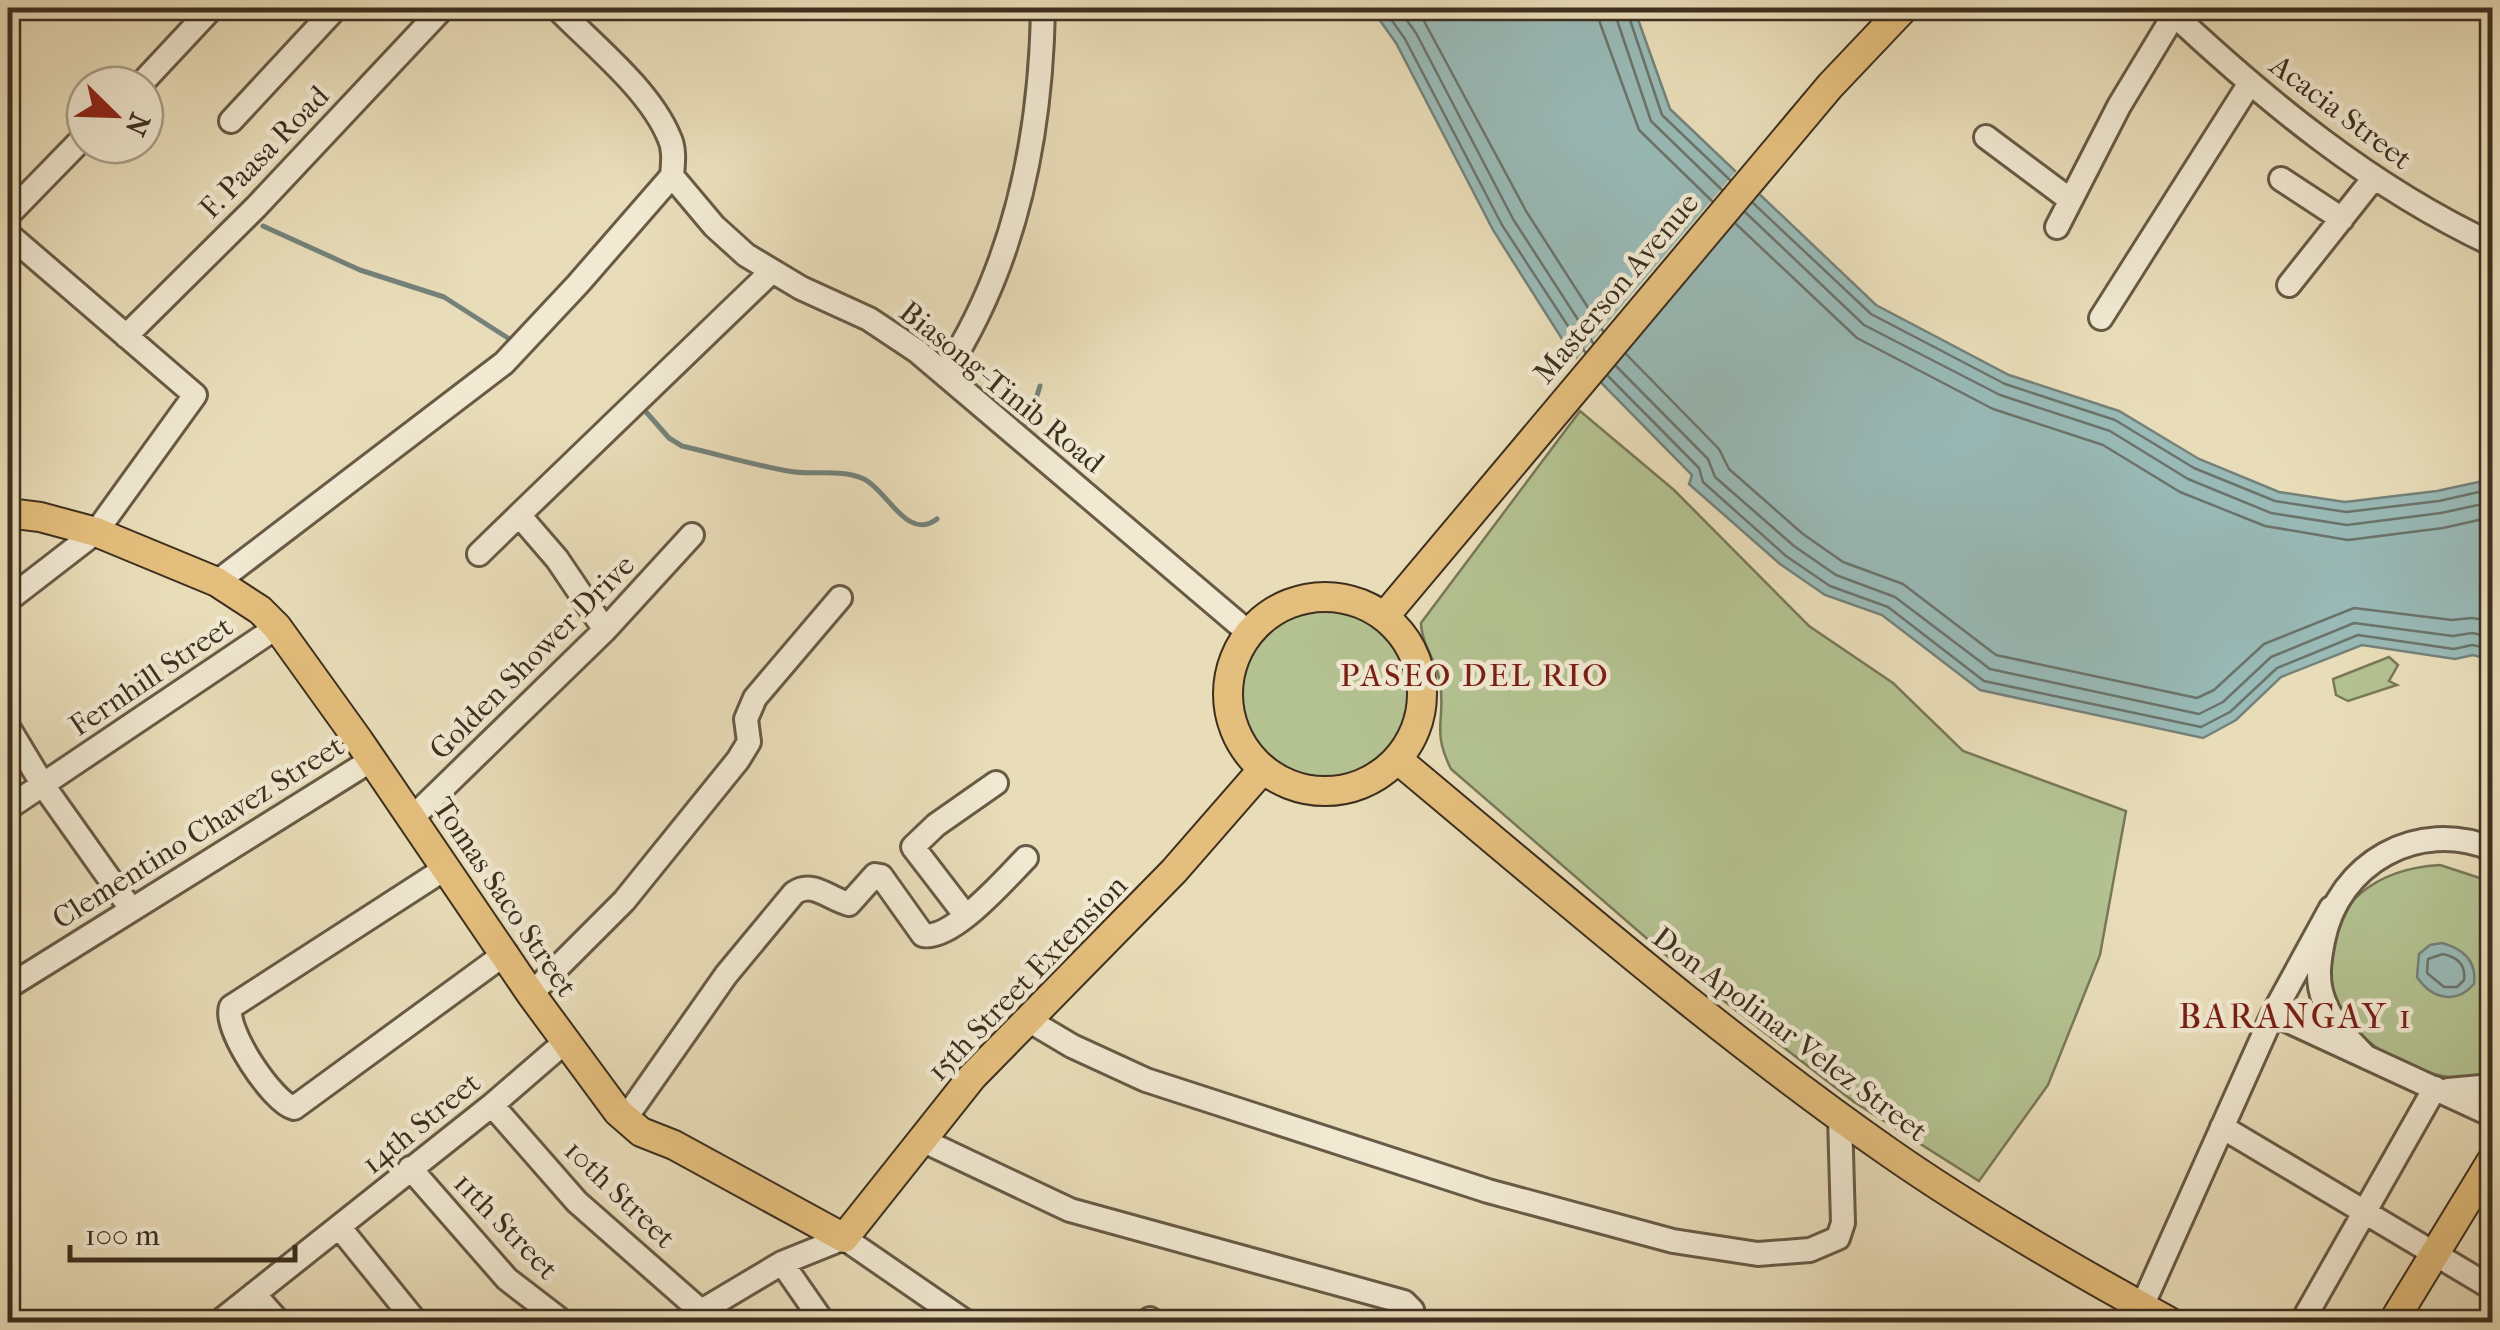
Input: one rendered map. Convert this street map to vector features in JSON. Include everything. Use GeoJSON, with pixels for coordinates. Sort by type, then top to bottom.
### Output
{"type":"FeatureCollection","features":[{"type":"Feature","properties":{"kind":"main road","name":"Masterson Avenue"},"geometry":{"type":"LineString","coordinates":[[1384,616],[1841,74],[1904,8]]}},
{"type":"Feature","properties":{"kind":"main road","name":"Tomas Saco Street"},"geometry":{"type":"LineString","coordinates":[[8,513],[96,532],[217,582],[260,610],[277,627],[531,994],[625,1119],[642,1132],[844,1238]]}},
{"type":"Feature","properties":{"kind":"main road"},"geometry":{"type":"LineString","coordinates":[[1313,598],[1344,599],[1384,616],[1411,650],[1422,690],[1414,731],[1397,760],[1366,782],[1338,790],[1309,790],[1263,769],[1238,737],[1230,709],[1232,663],[1249,633],[1284,606],[1313,598]]}},
{"type":"Feature","properties":{"kind":"main road","name":"Don Apolinar Velez Street"},"geometry":{"type":"LineString","coordinates":[[1397,760],[1698,1008],[1840,1117],[2138,1315],[2170,1322]]}},
{"type":"Feature","properties":{"kind":"main road","name":"15th Street Extension"},"geometry":{"type":"LineString","coordinates":[[844,1238],[972,1076],[1174,870],[1263,769]]}},
{"type":"Feature","properties":{"kind":"main road"},"geometry":{"type":"LineString","coordinates":[[2393,1322],[2492,1160]]}},
{"type":"Feature","properties":{"kind":"street"},"geometry":{"type":"LineString","coordinates":[[159,65],[212,8]]}},
{"type":"Feature","properties":{"kind":"street"},"geometry":{"type":"LineString","coordinates":[[230,121],[336,8]]}},
{"type":"Feature","properties":{"kind":"street","name":"F. Paasa Road"},"geometry":{"type":"LineString","coordinates":[[126,336],[256,206],[443,8]]}},
{"type":"Feature","properties":{"kind":"street"},"geometry":{"type":"LineString","coordinates":[[217,582],[504,364],[672,176],[670,137],[644,95],[557,8]]}},
{"type":"Feature","properties":{"kind":"street"},"geometry":{"type":"LineString","coordinates":[[944,374],[990,289],[1021,195],[1036,99],[1043,8]]}},
{"type":"Feature","properties":{"kind":"street"},"geometry":{"type":"LineString","coordinates":[[2057,228],[2170,11]]}},
{"type":"Feature","properties":{"kind":"street","name":"Acacia Street"},"geometry":{"type":"LineString","coordinates":[[2170,11],[2250,82],[2372,179],[2492,244]]}},
{"type":"Feature","properties":{"kind":"street"},"geometry":{"type":"LineString","coordinates":[[2100,318],[2250,82]]}},
{"type":"Feature","properties":{"kind":"street"},"geometry":{"type":"LineString","coordinates":[[1986,138],[2069,199]]}},
{"type":"Feature","properties":{"kind":"street"},"geometry":{"type":"LineString","coordinates":[[8,215],[65,157]]}},
{"type":"Feature","properties":{"kind":"street","name":"Biasong-Tinib Road"},"geometry":{"type":"LineString","coordinates":[[672,176],[728,241],[771,272],[869,319],[944,374],[1249,633]]}},
{"type":"Feature","properties":{"kind":"street"},"geometry":{"type":"LineString","coordinates":[[2281,179],[2342,219]]}},
{"type":"Feature","properties":{"kind":"street"},"geometry":{"type":"LineString","coordinates":[[2289,285],[2372,179]]}},
{"type":"Feature","properties":{"kind":"street"},"geometry":{"type":"LineString","coordinates":[[8,234],[195,395],[96,532],[8,600]]}},
{"type":"Feature","properties":{"kind":"street"},"geometry":{"type":"LineString","coordinates":[[479,554],[771,272]]}},
{"type":"Feature","properties":{"kind":"street"},"geometry":{"type":"LineString","coordinates":[[519,515],[557,559],[605,630]]}},
{"type":"Feature","properties":{"kind":"street","name":"Golden Shower Drive"},"geometry":{"type":"LineString","coordinates":[[411,819],[605,630],[692,534]]}},
{"type":"Feature","properties":{"kind":"street"},"geometry":{"type":"LineString","coordinates":[[531,994],[624,901],[746,749],[747,712],[768,679],[840,598]]}},
{"type":"Feature","properties":{"kind":"street","name":"Fernhill Street"},"geometry":{"type":"LineString","coordinates":[[8,808],[277,627]]}},
{"type":"Feature","properties":{"kind":"street"},"geometry":{"type":"LineString","coordinates":[[8,727],[43,785],[131,909]]}},
{"type":"Feature","properties":{"kind":"street","name":"Clementino Chavez Street"},"geometry":{"type":"LineString","coordinates":[[8,988],[370,760]]}},
{"type":"Feature","properties":{"kind":"street"},"geometry":{"type":"LineString","coordinates":[[966,916],[913,847],[936,825],[996,784]]}},
{"type":"Feature","properties":{"kind":"street"},"geometry":{"type":"LineString","coordinates":[[2138,1315],[2273,1014],[2331,908],[2358,873],[2386,854],[2441,839],[2466,840],[2492,849]]}},
{"type":"Feature","properties":{"kind":"street"},"geometry":{"type":"LineString","coordinates":[[625,1119],[726,976],[794,893],[810,886],[849,904],[874,876],[881,876],[922,935],[935,937],[966,916],[1026,858]]}},
{"type":"Feature","properties":{"kind":"street"},"geometry":{"type":"LineString","coordinates":[[446,868],[231,1007],[230,1022],[268,1087],[278,1101],[294,1108],[506,954]]}},
{"type":"Feature","properties":{"kind":"street"},"geometry":{"type":"LineString","coordinates":[[2331,908],[2319,959],[2321,992],[2332,1017],[2365,1056]]}},
{"type":"Feature","properties":{"kind":"street"},"geometry":{"type":"LineString","coordinates":[[2273,1014],[2492,1115]]}},
{"type":"Feature","properties":{"kind":"street"},"geometry":{"type":"LineString","coordinates":[[1030,1020],[1072,1046],[1146,1080],[1488,1191],[1698,1246],[1758,1254],[1810,1250],[1838,1238],[1843,1223],[1840,1117]]}},
{"type":"Feature","properties":{"kind":"street","name":"14th Street"},"geometry":{"type":"LineString","coordinates":[[219,1322],[492,1105],[565,1042]]}},
{"type":"Feature","properties":{"kind":"street"},"geometry":{"type":"LineString","coordinates":[[2435,1088],[2456,1091],[2492,1086]]}},
{"type":"Feature","properties":{"kind":"street"},"geometry":{"type":"LineString","coordinates":[[2302,1322],[2435,1088]]}},
{"type":"Feature","properties":{"kind":"street","name":"10th Street"},"geometry":{"type":"LineString","coordinates":[[492,1105],[577,1202],[698,1319]]}},
{"type":"Feature","properties":{"kind":"street"},"geometry":{"type":"LineString","coordinates":[[2222,1126],[2492,1288]]}},
{"type":"Feature","properties":{"kind":"street"},"geometry":{"type":"LineString","coordinates":[[922,1140],[1070,1210],[1404,1302],[1412,1310],[1410,1322]]}},
{"type":"Feature","properties":{"kind":"street","name":"11th Street"},"geometry":{"type":"LineString","coordinates":[[410,1168],[507,1279],[563,1322]]}},
{"type":"Feature","properties":{"kind":"street"},"geometry":{"type":"LineString","coordinates":[[340,1228],[416,1322]]}},
{"type":"Feature","properties":{"kind":"street"},"geometry":{"type":"LineString","coordinates":[[698,1319],[782,1263],[844,1238]]}},
{"type":"Feature","properties":{"kind":"street","name":"Tomas Saco Street"},"geometry":{"type":"LineString","coordinates":[[844,1238],[966,1322]]}},
{"type":"Feature","properties":{"kind":"street"},"geometry":{"type":"LineString","coordinates":[[782,1263],[822,1322]]}},
{"type":"Feature","properties":{"kind":"street"},"geometry":{"type":"LineString","coordinates":[[254,1294],[279,1322]]}},
{"type":"Feature","properties":{"kind":"green space"},"geometry":{"type":"Polygon","coordinates":[[[1580,411],[1674,490],[1809,626],[1893,683],[1963,751],[2126,811],[2100,955],[2048,1085],[1979,1181],[1854,1102],[1674,962],[1451,769],[1440,734],[1440,683],[1421,623],[1580,411]]]}},
{"type":"Feature","properties":{"kind":"green space"},"geometry":{"type":"Polygon","coordinates":[[[1326,611],[1358,617],[1385,636],[1404,663],[1410,695],[1404,727],[1385,754],[1358,773],[1326,779],[1294,773],[1267,754],[1248,727],[1242,695],[1248,663],[1267,636],[1294,617],[1326,611]]]}},
{"type":"Feature","properties":{"kind":"green space"},"geometry":{"type":"Polygon","coordinates":[[[2389,657],[2398,665],[2389,681],[2397,685],[2348,701],[2336,695],[2333,679],[2389,657]]]}},
{"type":"Feature","properties":{"kind":"green space"},"geometry":{"type":"Polygon","coordinates":[[[2440,865],[2492,882],[2492,1075],[2454,1078],[2426,1072],[2376,1047],[2348,1019],[2332,986],[2329,953],[2338,921],[2360,894],[2394,874],[2440,865]]]}},
{"type":"Feature","properties":{"kind":"water"},"geometry":{"type":"Polygon","coordinates":[[[1371,8],[1634,8],[1670,109],[1876,305],[2009,375],[2119,411],[2199,459],[2279,492],[2345,502],[2437,491],[2492,479],[2492,660],[2473,655],[2455,659],[2362,645],[2281,677],[2236,720],[2203,738],[1980,690],[1882,615],[1825,595],[1780,564],[1689,484],[1692,475],[1569,350],[1493,230],[1396,43],[1371,8]]]}},
{"type":"Feature","properties":{"kind":"water"},"geometry":{"type":"Polygon","coordinates":[[[2442,943],[2463,953],[2471,963],[2474,984],[2460,995],[2444,997],[2417,977],[2419,954],[2430,945],[2442,943]]]}},
{"type":"Feature","properties":{"kind":"pier"},"geometry":{"type":"Polygon","coordinates":[[[1739,168],[1763,191],[1597,386],[1574,362],[1739,168]]]}},
{"type":"Feature","properties":{"kind":"waterway"},"geometry":{"type":"LineString","coordinates":[[263,226],[360,270],[444,297],[511,340]]}},
{"type":"Feature","properties":{"kind":"waterway"},"geometry":{"type":"LineString","coordinates":[[1028,424],[1040,386]]}},
{"type":"Feature","properties":{"kind":"waterway"},"geometry":{"type":"LineString","coordinates":[[647,413],[669,438],[682,446],[788,471],[855,476],[873,485],[907,520],[926,524],[937,519]]}},
{"type":"Feature","properties":{"kind":"district","name":"PASEO DEL RIO"},"geometry":{"type":"Point","coordinates":[1475,675]}},
{"type":"Feature","properties":{"kind":"district","name":"BARANGAY 1"},"geometry":{"type":"Point","coordinates":[2296,1016]}}]}
